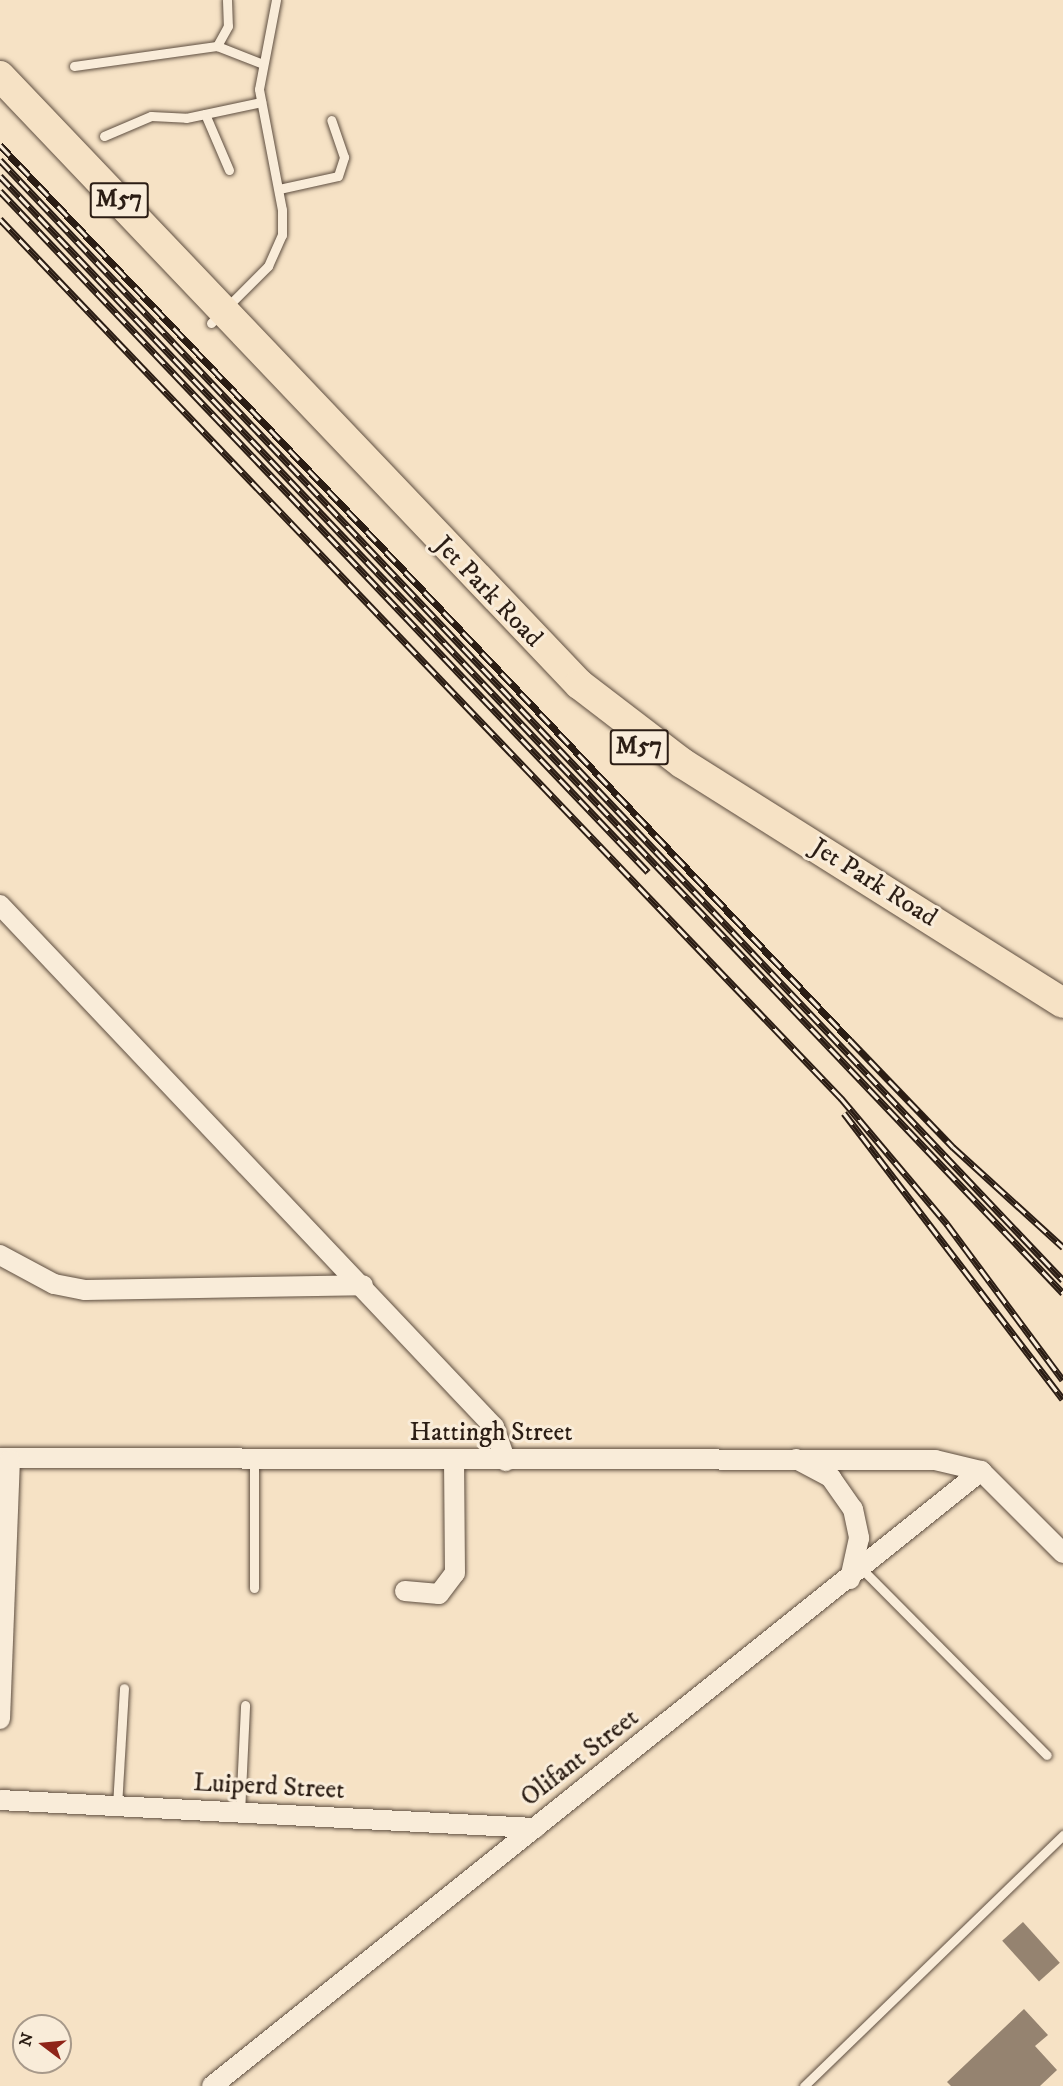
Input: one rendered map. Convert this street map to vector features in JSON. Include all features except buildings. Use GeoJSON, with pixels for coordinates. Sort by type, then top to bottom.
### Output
{"type":"FeatureCollection","features":[{"type":"Feature","properties":{"kind":"main road","name":"Jet Park Road"},"geometry":{"type":"LineString","coordinates":[[0,76],[218,316],[540,662],[611,727],[700,790],[997,974],[1063,1024]]}},
{"type":"Feature","properties":{"kind":"main road","name":"Jet Park Road"},"geometry":{"type":"LineString","coordinates":[[0,96],[599,701],[682,763],[1063,1003]]}},
{"type":"Feature","properties":{"kind":"street"},"geometry":{"type":"LineString","coordinates":[[0,905],[363,1285],[498,1431],[506,1461]]}},
{"type":"Feature","properties":{"kind":"street"},"geometry":{"type":"LineString","coordinates":[[0,1255],[54,1284],[85,1290],[363,1285]]}},
{"type":"Feature","properties":{"kind":"street"},"geometry":{"type":"LineString","coordinates":[[788,1456],[831,1478],[854,1509],[859,1538],[856,1574]]}},
{"type":"Feature","properties":{"kind":"street","name":"Hattingh Street"},"geometry":{"type":"LineString","coordinates":[[5,1459],[506,1461],[788,1456],[935,1460],[981,1471]]}},
{"type":"Feature","properties":{"kind":"street"},"geometry":{"type":"LineString","coordinates":[[0,1719],[5,1459]]}},
{"type":"Feature","properties":{"kind":"street"},"geometry":{"type":"LineString","coordinates":[[405,1591],[439,1594],[455,1573],[454,1460]]}},
{"type":"Feature","properties":{"kind":"street"},"geometry":{"type":"LineString","coordinates":[[981,1471],[1063,1553]]}},
{"type":"Feature","properties":{"kind":"street","name":"Olifant Street"},"geometry":{"type":"LineString","coordinates":[[212,2086],[856,1574],[981,1471]]}},
{"type":"Feature","properties":{"kind":"street","name":"Luiperd Street"},"geometry":{"type":"LineString","coordinates":[[0,1800],[535,1828]]}},
{"type":"Feature","properties":{"kind":"lane"},"geometry":{"type":"LineString","coordinates":[[217,46],[228,26],[227,0]]}},
{"type":"Feature","properties":{"kind":"lane"},"geometry":{"type":"LineString","coordinates":[[218,316],[274,257],[283,223],[279,189],[261,102],[263,64],[276,0]]}},
{"type":"Feature","properties":{"kind":"lane"},"geometry":{"type":"LineString","coordinates":[[74,66],[217,46],[263,64]]}},
{"type":"Feature","properties":{"kind":"lane"},"geometry":{"type":"LineString","coordinates":[[104,136],[151,116],[205,114],[261,102]]}},
{"type":"Feature","properties":{"kind":"lane"},"geometry":{"type":"LineString","coordinates":[[205,114],[228,170]]}},
{"type":"Feature","properties":{"kind":"lane"},"geometry":{"type":"LineString","coordinates":[[279,189],[338,176],[344,157],[332,120]]}},
{"type":"Feature","properties":{"kind":"lane"},"geometry":{"type":"LineString","coordinates":[[254,1460],[254,1588]]}},
{"type":"Feature","properties":{"kind":"lane"},"geometry":{"type":"LineString","coordinates":[[856,1574],[1047,1755]]}},
{"type":"Feature","properties":{"kind":"lane"},"geometry":{"type":"LineString","coordinates":[[117,1806],[124,1688]]}},
{"type":"Feature","properties":{"kind":"lane"},"geometry":{"type":"LineString","coordinates":[[240,1813],[245,1705]]}},
{"type":"Feature","properties":{"kind":"lane"},"geometry":{"type":"LineString","coordinates":[[804,2086],[1063,1835]]}},
{"type":"Feature","properties":{"kind":"railway"},"geometry":{"type":"LineString","coordinates":[[0,145],[953,1147],[1063,1247]]}},
{"type":"Feature","properties":{"kind":"railway"},"geometry":{"type":"LineString","coordinates":[[0,160],[1063,1280]]}},
{"type":"Feature","properties":{"kind":"railway"},"geometry":{"type":"LineString","coordinates":[[0,176],[1063,1293]]}},
{"type":"Feature","properties":{"kind":"railway"},"geometry":{"type":"LineString","coordinates":[[0,191],[648,872]]}},
{"type":"Feature","properties":{"kind":"railway"},"geometry":{"type":"LineString","coordinates":[[0,219],[841,1098],[947,1224],[1063,1380]]}},
{"type":"Feature","properties":{"kind":"railway"},"geometry":{"type":"LineString","coordinates":[[844,1113],[1063,1399]]}}]}
